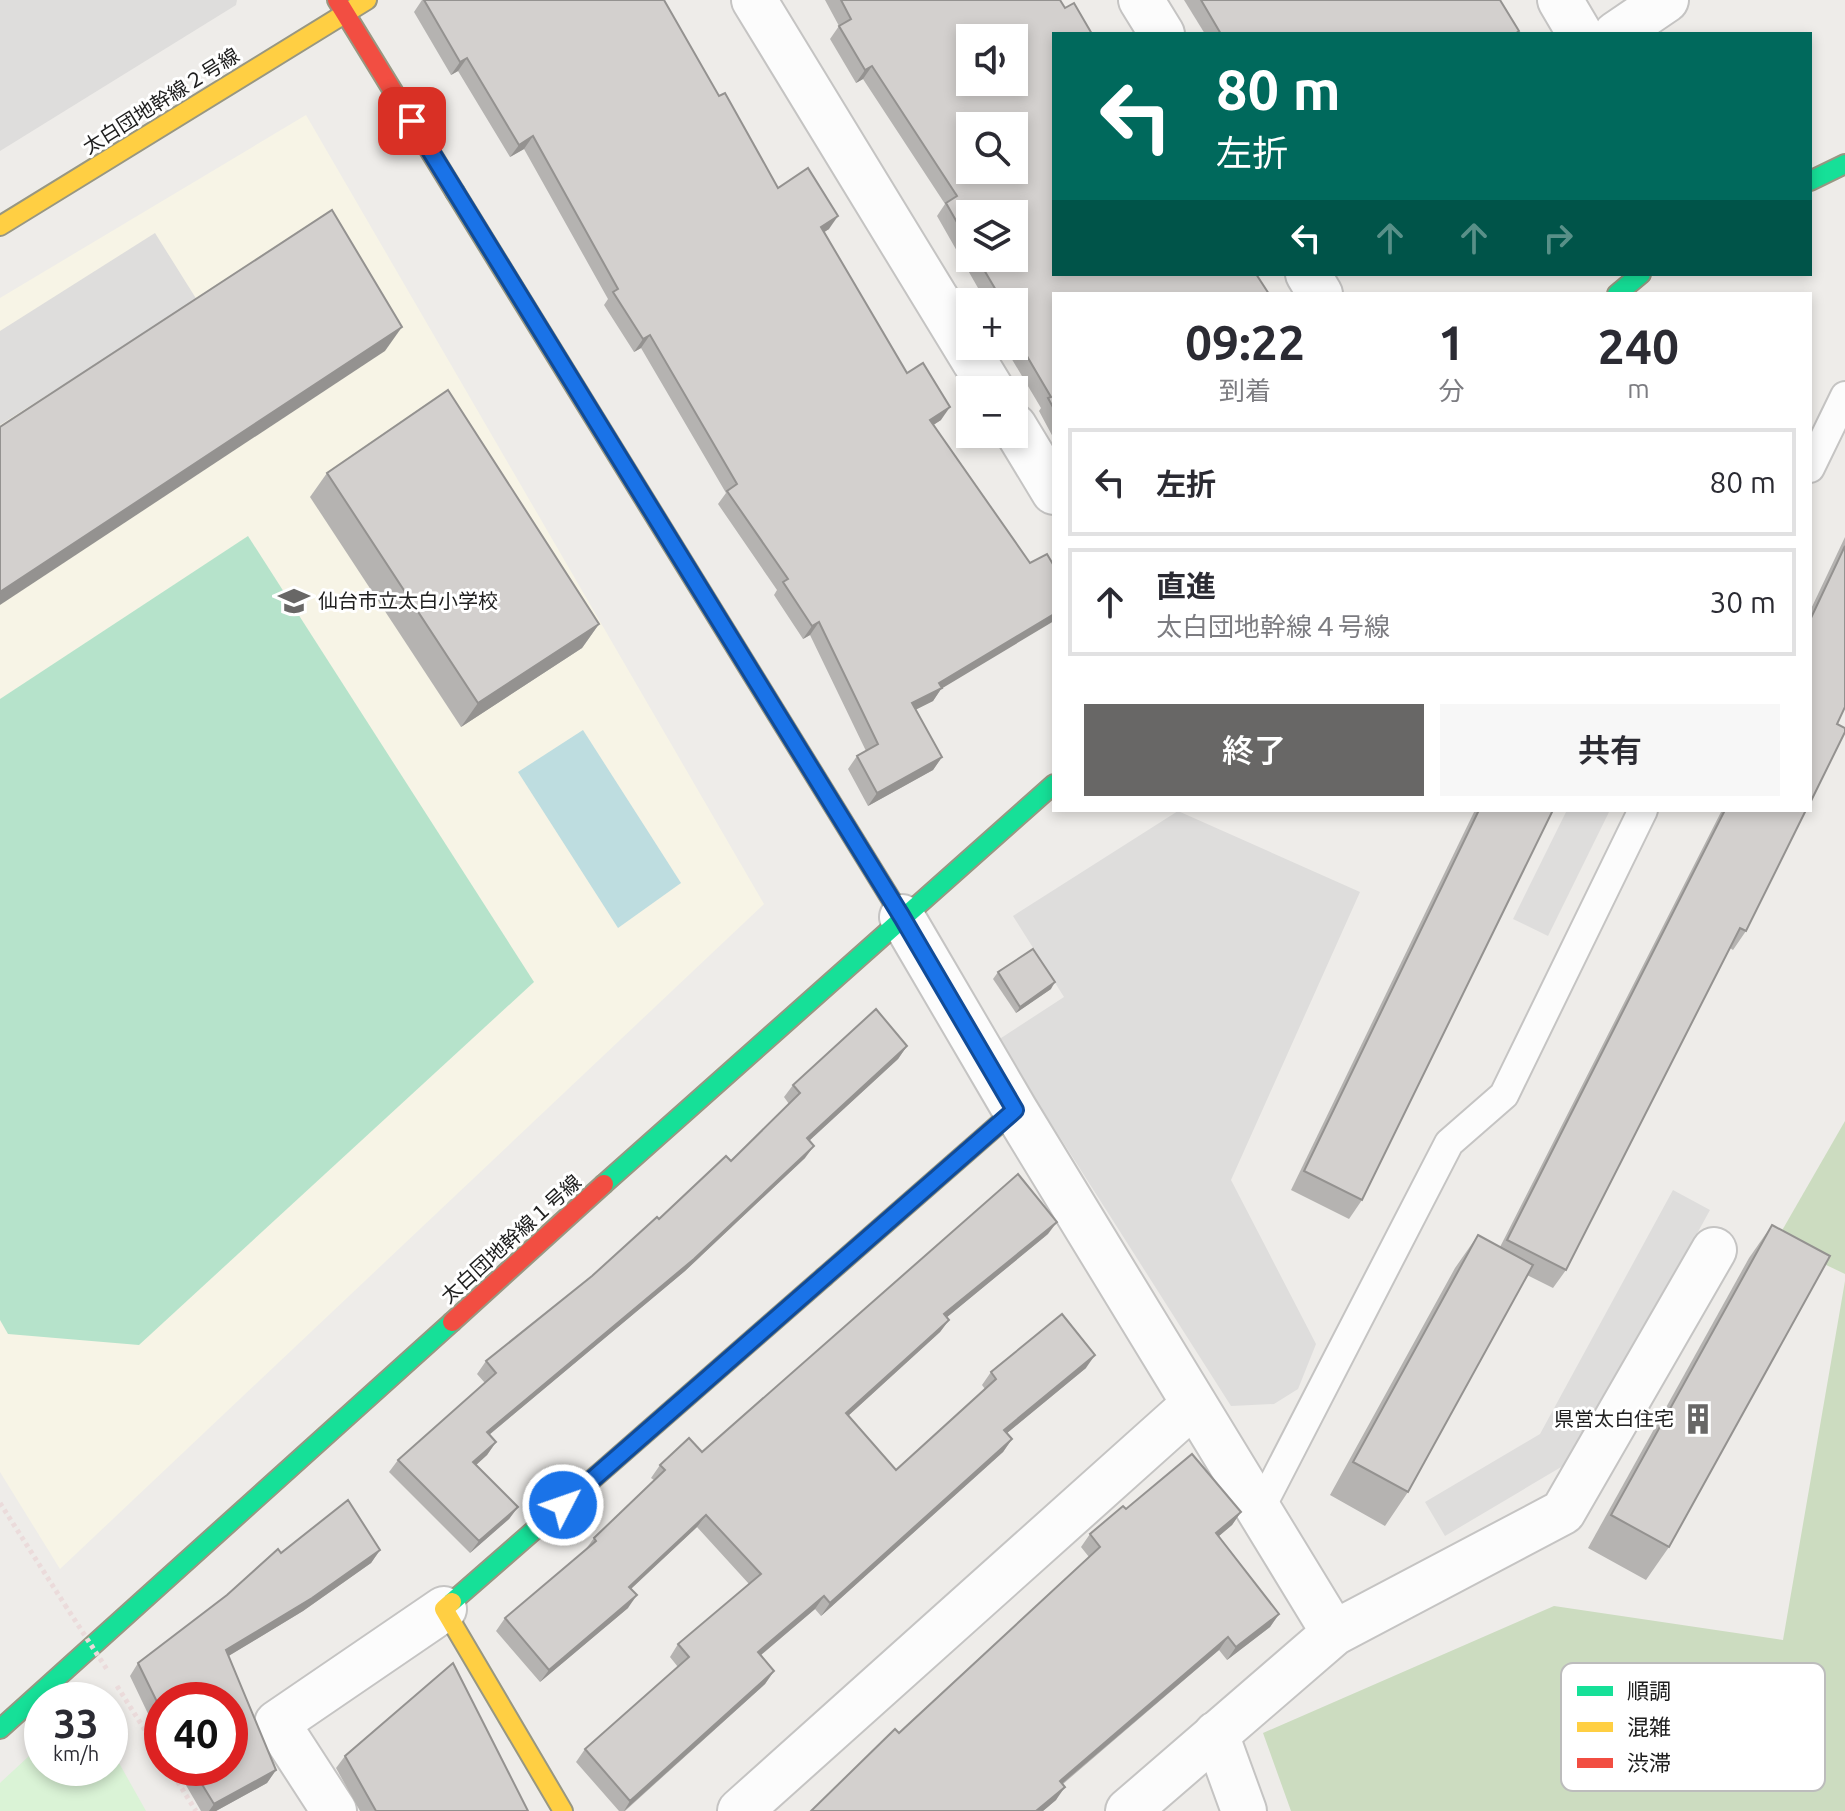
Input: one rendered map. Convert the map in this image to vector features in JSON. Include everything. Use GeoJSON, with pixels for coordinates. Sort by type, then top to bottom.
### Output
{"type":"FeatureCollection","features":[{"type":"Feature","properties":{"kind":"street","name":"太白団地幹線２号線"},"geometry":{"type":"LineString","coordinates":[[0,226],[341,7],[367,0]]}},
{"type":"Feature","properties":{"kind":"street"},"geometry":{"type":"LineString","coordinates":[[754,0],[983,376]]}},
{"type":"Feature","properties":{"kind":"street"},"geometry":{"type":"LineString","coordinates":[[1141,0],[1161,32]]}},
{"type":"Feature","properties":{"kind":"street"},"geometry":{"type":"LineString","coordinates":[[1560,0],[1579,32]]}},
{"type":"Feature","properties":{"kind":"street"},"geometry":{"type":"LineString","coordinates":[[1619,32],[1666,0]]}},
{"type":"Feature","properties":{"kind":"street"},"geometry":{"type":"LineString","coordinates":[[341,7],[902,917],[1258,1513],[1334,1633]]}},
{"type":"Feature","properties":{"kind":"street"},"geometry":{"type":"LineString","coordinates":[[1812,180],[1845,164]]}},
{"type":"Feature","properties":{"kind":"street"},"geometry":{"type":"LineString","coordinates":[[1619,292],[1639,276]]}},
{"type":"Feature","properties":{"kind":"street"},"geometry":{"type":"LineString","coordinates":[[1027,448],[1052,489]]}},
{"type":"Feature","properties":{"kind":"street","name":"太白団地幹線１号線"},"geometry":{"type":"LineString","coordinates":[[0,1729],[902,917],[1052,786]]}},
{"type":"Feature","properties":{"kind":"street"},"geometry":{"type":"LineString","coordinates":[[334,1811],[277,1723],[444,1609],[1015,1110]]}},
{"type":"Feature","properties":{"kind":"street"},"geometry":{"type":"LineString","coordinates":[[1128,1811],[1334,1633],[1563,1512],[1714,1250]]}},
{"type":"Feature","properties":{"kind":"street"},"geometry":{"type":"LineString","coordinates":[[740,1811],[1193,1405]]}},
{"type":"Feature","properties":{"kind":"street"},"geometry":{"type":"LineString","coordinates":[[444,1609],[563,1811]]}},
{"type":"Feature","properties":{"kind":"street"},"geometry":{"type":"LineString","coordinates":[[1216,1734],[1244,1811]]}},
{"type":"Feature","properties":{"kind":"lane"},"geometry":{"type":"LineString","coordinates":[[1812,464],[1845,396]]}},
{"type":"Feature","properties":{"kind":"lane"},"geometry":{"type":"LineString","coordinates":[[1258,1513],[1449,1143],[1504,1095],[1642,812]]}},
{"type":"Feature","properties":{"kind":"path"},"geometry":{"type":"LineString","coordinates":[[0,1503],[144,1728]]}},
{"type":"Feature","properties":{"kind":"path"},"geometry":{"type":"LineString","coordinates":[[180,1786],[196,1811]]}},
{"type":"Feature","properties":{"kind":"shaded area"},"geometry":{"type":"Polygon","coordinates":[[[0,0],[237,0],[236,5],[0,151],[0,0]]]}},
{"type":"Feature","properties":{"kind":"shaded area","name":"仙台市立太白小学校"},"geometry":{"type":"Polygon","coordinates":[[[306,115],[764,904],[60,1569],[0,1472],[0,298],[306,115]]]}},
{"type":"Feature","properties":{"kind":"shaded area"},"geometry":{"type":"Polygon","coordinates":[[[155,233],[197,300],[0,425],[0,331],[155,233]]]}},
{"type":"Feature","properties":{"kind":"shaded area"},"geometry":{"type":"Polygon","coordinates":[[[1176,812],[1360,892],[1231,1180],[1316,1344],[1298,1389],[1274,1404],[1231,1406],[998,1040],[1064,997],[1013,916],[1176,812]]]}},
{"type":"Feature","properties":{"kind":"shaded area"},"geometry":{"type":"Polygon","coordinates":[[[1566,812],[1609,812],[1548,936],[1513,919],[1566,812]]]}},
{"type":"Feature","properties":{"kind":"shaded area"},"geometry":{"type":"Polygon","coordinates":[[[1673,1190],[1710,1210],[1573,1460],[1445,1536],[1425,1502],[1540,1434],[1673,1190]]]}},
{"type":"Feature","properties":{"kind":"green space"},"geometry":{"type":"Polygon","coordinates":[[[248,536],[534,982],[139,1345],[8,1334],[0,1320],[0,699],[248,536]]]}},
{"type":"Feature","properties":{"kind":"green space"},"geometry":{"type":"Polygon","coordinates":[[[1845,1121],[1845,1274],[1776,1241],[1845,1121]]]}},
{"type":"Feature","properties":{"kind":"green space"},"geometry":{"type":"Polygon","coordinates":[[[1845,1281],[1845,1811],[1291,1811],[1263,1733],[1554,1606],[1783,1640],[1845,1281]]]}},
{"type":"Feature","properties":{"kind":"green space"},"geometry":{"type":"Polygon","coordinates":[[[24,1761],[24,1786],[128,1786],[128,1779],[146,1811],[0,1811],[0,1783],[24,1761]]]}},
{"type":"Feature","properties":{"kind":"water"},"geometry":{"type":"Polygon","coordinates":[[[583,730],[681,883],[618,928],[518,772],[583,730]]]}},
{"type":"Feature","properties":{"kind":"building"},"geometry":{"type":"Polygon","coordinates":[[[424,0],[664,0],[719,96],[725,93],[778,188],[808,168],[838,216],[821,227],[907,373],[923,363],[950,407],[930,420],[1030,563],[1047,554],[1052,563],[1052,615],[939,683],[942,688],[912,703],[942,757],[877,793],[857,756],[878,744],[819,622],[812,626],[783,582],[788,579],[727,491],[737,484],[650,335],[643,339],[613,292],[618,289],[533,136],[519,145],[467,58],[460,62],[424,0]]]}},
{"type":"Feature","properties":{"kind":"building"},"geometry":{"type":"Polygon","coordinates":[[[841,0],[1060,0],[1065,8],[1074,3],[1091,32],[1052,32],[1052,276],[1257,276],[1268,292],[1052,292],[1052,405],[1048,398],[1051,397],[1028,358],[1028,288],[995,288],[985,272],[1028,272],[1028,200],[956,200],[956,220],[946,203],[957,196],[872,66],[865,70],[839,26],[851,19],[841,0]]]}},
{"type":"Feature","properties":{"kind":"building"},"geometry":{"type":"Polygon","coordinates":[[[1201,0],[1500,0],[1519,31],[1518,32],[1220,32],[1201,0]]]}},
{"type":"Feature","properties":{"kind":"building"},"geometry":{"type":"Polygon","coordinates":[[[332,210],[402,327],[0,592],[0,427],[332,210]]]}},
{"type":"Feature","properties":{"kind":"building"},"geometry":{"type":"Polygon","coordinates":[[[448,390],[599,624],[478,703],[327,473],[448,390]]]}},
{"type":"Feature","properties":{"kind":"building"},"geometry":{"type":"Polygon","coordinates":[[[1845,546],[1845,707],[1837,724],[1845,728],[1845,732],[1812,799],[1812,616],[1845,546]]]}},
{"type":"Feature","properties":{"kind":"building"},"geometry":{"type":"Polygon","coordinates":[[[1478,812],[1552,812],[1362,1200],[1304,1171],[1478,812]]]}},
{"type":"Feature","properties":{"kind":"building"},"geometry":{"type":"Polygon","coordinates":[[[1724,812],[1805,812],[1746,931],[1740,928],[1566,1270],[1507,1240],[1724,812]]]}},
{"type":"Feature","properties":{"kind":"building"},"geometry":{"type":"Polygon","coordinates":[[[1033,949],[1055,982],[1020,1007],[998,972],[1033,949]]]}},
{"type":"Feature","properties":{"kind":"building"},"geometry":{"type":"Polygon","coordinates":[[[876,1009],[907,1046],[807,1138],[814,1146],[694,1259],[487,1432],[496,1442],[473,1462],[518,1507],[479,1541],[398,1460],[496,1373],[486,1361],[592,1276],[657,1217],[659,1219],[726,1156],[731,1161],[800,1093],[793,1085],[876,1009]]]}},
{"type":"Feature","properties":{"kind":"building"},"geometry":{"type":"Polygon","coordinates":[[[1018,1174],[1057,1222],[944,1314],[949,1320],[846,1413],[896,1470],[996,1379],[991,1372],[1062,1314],[1095,1355],[1004,1430],[1012,1439],[830,1603],[824,1596],[758,1652],[774,1671],[630,1801],[585,1749],[689,1657],[678,1644],[761,1574],[706,1515],[629,1587],[637,1595],[549,1670],[505,1618],[596,1541],[594,1538],[665,1470],[660,1465],[689,1438],[702,1452],[1018,1174]]]}},
{"type":"Feature","properties":{"kind":"building","name":"県営太白住宅"},"geometry":{"type":"Polygon","coordinates":[[[1772,1225],[1830,1256],[1669,1547],[1611,1515],[1772,1225]]]}},
{"type":"Feature","properties":{"kind":"building"},"geometry":{"type":"Polygon","coordinates":[[[1478,1235],[1533,1265],[1408,1492],[1353,1462],[1478,1235]]]}},
{"type":"Feature","properties":{"kind":"building"},"geometry":{"type":"Polygon","coordinates":[[[1192,1454],[1241,1512],[1216,1533],[1279,1614],[1236,1647],[1228,1637],[1060,1781],[1065,1787],[1036,1811],[811,1811],[895,1729],[899,1733],[1100,1547],[1090,1534],[1123,1506],[1126,1509],[1192,1454]]]}},
{"type":"Feature","properties":{"kind":"building"},"geometry":{"type":"Polygon","coordinates":[[[348,1500],[380,1550],[312,1598],[226,1650],[239,1682],[147,1682],[138,1663],[227,1595],[278,1549],[281,1553],[348,1500]]]}},
{"type":"Feature","properties":{"kind":"building"},"geometry":{"type":"Polygon","coordinates":[[[453,1663],[528,1811],[376,1811],[345,1756],[453,1663]]]}},
{"type":"Feature","properties":{"kind":"building"},"geometry":{"type":"Polygon","coordinates":[[[248,1703],[276,1770],[248,1785],[248,1703]]]}},
{"type":"Feature","properties":{"kind":"building"},"geometry":{"type":"Polygon","coordinates":[[[203,1786],[247,1786],[214,1804],[203,1786]]]}},
{"type":"Feature","properties":{"kind":"traffic: fast"},"geometry":{"type":"LineString","coordinates":[[1812,180],[1845,164]]}},
{"type":"Feature","properties":{"kind":"traffic: fast"},"geometry":{"type":"LineString","coordinates":[[455,192],[902,917]]}},
{"type":"Feature","properties":{"kind":"traffic: fast"},"geometry":{"type":"LineString","coordinates":[[1619,292],[1639,276]]}},
{"type":"Feature","properties":{"kind":"traffic: fast"},"geometry":{"type":"LineString","coordinates":[[604,1184],[1052,786]]}},
{"type":"Feature","properties":{"kind":"traffic: fast"},"geometry":{"type":"LineString","coordinates":[[452,1602],[824,1277]]}},
{"type":"Feature","properties":{"kind":"traffic: fast"},"geometry":{"type":"LineString","coordinates":[[0,1729],[452,1322]]}},
{"type":"Feature","properties":{"kind":"traffic: slow"},"geometry":{"type":"LineString","coordinates":[[0,226],[367,0]]}},
{"type":"Feature","properties":{"kind":"traffic: slow"},"geometry":{"type":"LineString","coordinates":[[824,1277],[1015,1110]]}},
{"type":"Feature","properties":{"kind":"traffic: slow"},"geometry":{"type":"LineString","coordinates":[[452,1602],[444,1609],[563,1811]]}},
{"type":"Feature","properties":{"kind":"traffic: jam"},"geometry":{"type":"LineString","coordinates":[[337,0],[455,192]]}},
{"type":"Feature","properties":{"kind":"traffic: jam"},"geometry":{"type":"LineString","coordinates":[[452,1322],[604,1184]]}},
{"type":"Feature","properties":{"kind":"place","name":"仙台市立太白小学校"},"geometry":{"type":"Point","coordinates":[294,601]}},
{"type":"Feature","properties":{"kind":"place","name":"県営太白住宅"},"geometry":{"type":"Point","coordinates":[1698,1419]}},
{"type":"Feature","properties":{"kind":"route"},"geometry":{"type":"LineString","coordinates":[[412,121],[902,917],[1015,1110],[563,1505]]}}]}
